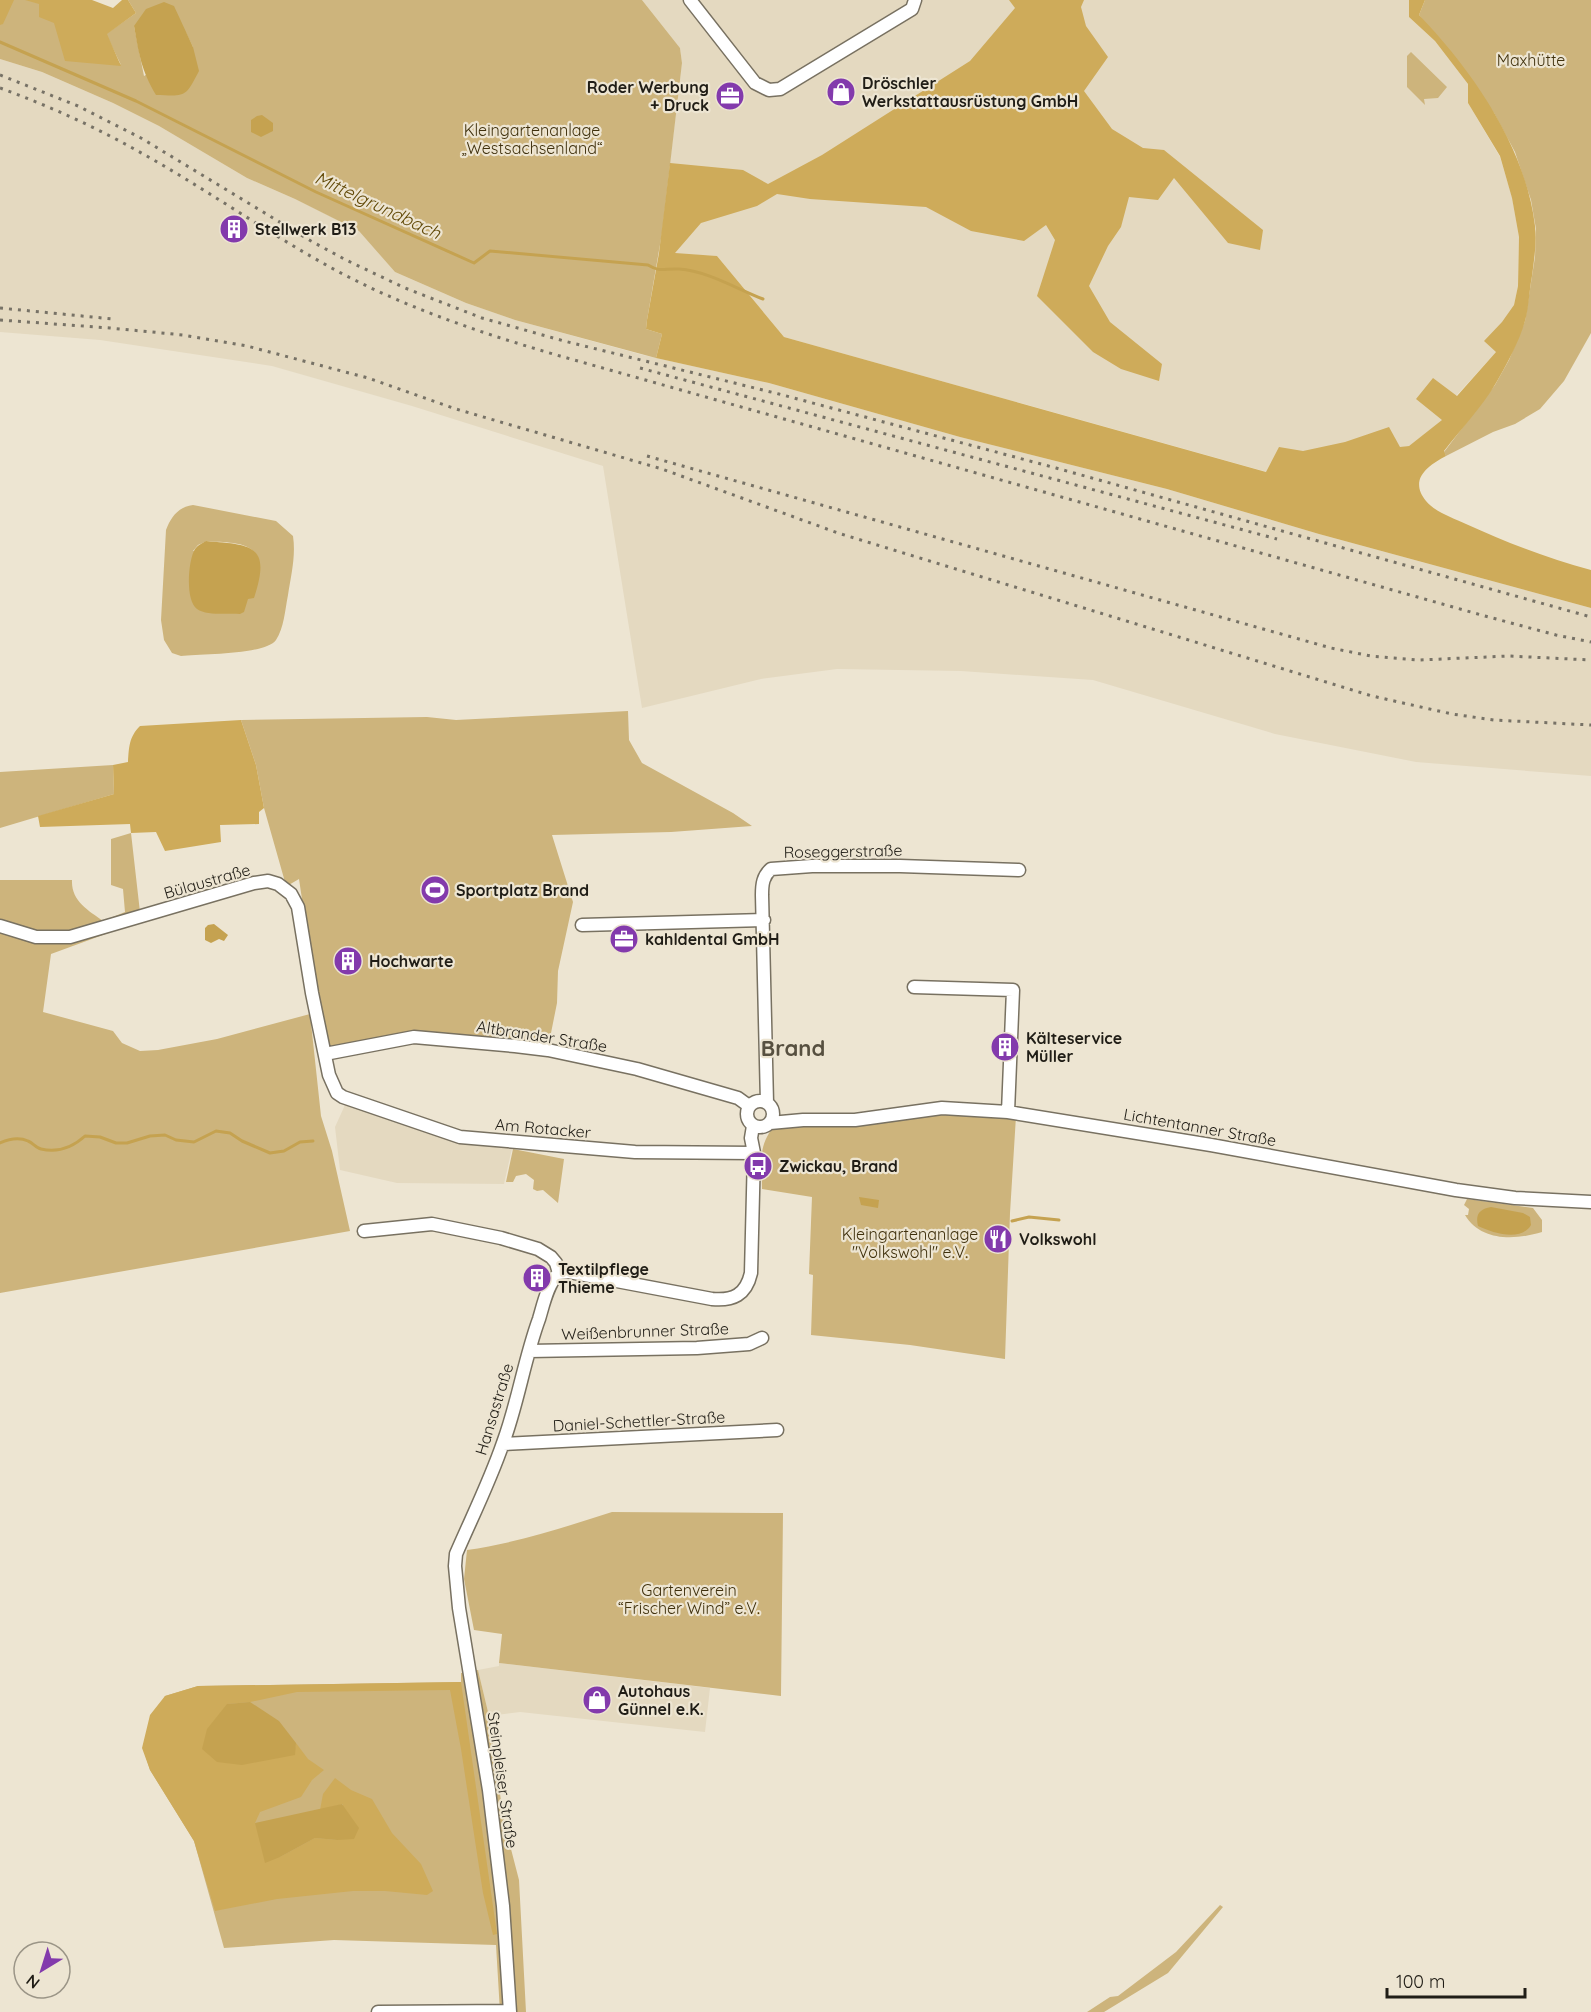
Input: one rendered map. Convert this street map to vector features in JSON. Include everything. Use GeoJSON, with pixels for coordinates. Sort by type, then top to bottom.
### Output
{"type":"FeatureCollection","features":[{"type":"Feature","properties":{"kind":"street"},"geometry":{"type":"LineString","coordinates":[[690,0],[755,83],[769,90],[780,89],[871,35],[912,9],[915,0]]}},
{"type":"Feature","properties":{"kind":"street","name":"Roseggerstraße"},"geometry":{"type":"LineString","coordinates":[[761,1105],[768,1089],[762,885],[766,873],[771,869],[812,866],[1019,870]]}},
{"type":"Feature","properties":{"kind":"street","name":"Bülaustraße"},"geometry":{"type":"LineString","coordinates":[[0,926],[36,937],[70,937],[254,884],[268,881],[278,884],[291,894],[298,907],[312,993],[329,1075],[337,1093]]}},
{"type":"Feature","properties":{"kind":"street"},"geometry":{"type":"LineString","coordinates":[[582,925],[764,920]]}},
{"type":"Feature","properties":{"kind":"street"},"geometry":{"type":"LineString","coordinates":[[914,987],[1013,990],[1008,1112]]}},
{"type":"Feature","properties":{"kind":"street","name":"Altbrander Straße"},"geometry":{"type":"LineString","coordinates":[[325,1054],[414,1037],[515,1046],[548,1050],[638,1069],[761,1105]]}},
{"type":"Feature","properties":{"kind":"street","name":"Am Rotacker"},"geometry":{"type":"LineString","coordinates":[[337,1093],[460,1137],[635,1152],[754,1153]]}},
{"type":"Feature","properties":{"kind":"street"},"geometry":{"type":"LineString","coordinates":[[364,1230],[432,1224],[522,1243],[544,1253],[556,1263],[559,1273],[569,1272],[724,1300],[738,1296],[747,1286],[751,1274],[754,1153],[762,1125],[773,1114],[761,1105],[747,1119],[762,1125]]}},
{"type":"Feature","properties":{"kind":"street","name":"Lichtentanner Straße"},"geometry":{"type":"LineString","coordinates":[[761,1105],[803,1120]]}},
{"type":"Feature","properties":{"kind":"street","name":"Lichtentanner Straße"},"geometry":{"type":"LineString","coordinates":[[762,1125],[803,1120],[855,1120],[942,1108],[1008,1112],[1211,1144],[1456,1190],[1526,1199],[1591,1202]]}},
{"type":"Feature","properties":{"kind":"street","name":"Hansastraße"},"geometry":{"type":"LineString","coordinates":[[456,1554],[503,1444],[519,1395],[529,1351],[548,1294],[559,1273]]}},
{"type":"Feature","properties":{"kind":"street","name":"Weißenbrunner Straße"},"geometry":{"type":"LineString","coordinates":[[529,1351],[698,1348],[749,1344],[762,1338]]}},
{"type":"Feature","properties":{"kind":"street","name":"Daniel-Schettler-Straße"},"geometry":{"type":"LineString","coordinates":[[503,1444],[777,1431]]}},
{"type":"Feature","properties":{"kind":"street","name":"Steinpleiser Straße"},"geometry":{"type":"LineString","coordinates":[[456,1554],[459,1608],[487,1778],[503,1906],[510,2012]]}},
{"type":"Feature","properties":{"kind":"street"},"geometry":{"type":"LineString","coordinates":[[378,2012],[510,2012]]}},
{"type":"Feature","properties":{"kind":"shaded area"},"geometry":{"type":"Polygon","coordinates":[[[0,0],[14,0],[3,24],[0,25],[0,0]]]}},
{"type":"Feature","properties":{"kind":"shaded area"},"geometry":{"type":"Polygon","coordinates":[[[25,0],[92,0],[113,8],[122,0],[128,0],[136,13],[107,34],[121,66],[65,61],[54,23],[39,17],[39,4],[25,0]]]}},
{"type":"Feature","properties":{"kind":"shaded area"},"geometry":{"type":"Polygon","coordinates":[[[642,0],[1409,0],[1409,17],[1435,41],[1468,84],[1468,103],[1500,157],[1512,197],[1519,237],[1518,286],[1514,305],[1496,352],[1456,396],[1443,420],[1409,446],[1267,472],[784,337],[717,256],[659,253],[682,63],[680,48],[642,0]]]}},
{"type":"Feature","properties":{"kind":"shaded area"},"geometry":{"type":"Polygon","coordinates":[[[1009,0],[1084,0],[1081,7],[1086,26],[1108,57],[1084,91],[1112,129],[1143,148],[1164,150],[1263,230],[1260,250],[1228,243],[1174,178],[1158,200],[1129,197],[1121,227],[1108,246],[1089,286],[1110,322],[1162,364],[1159,381],[1121,369],[1093,352],[1037,296],[1055,240],[1046,225],[1024,241],[971,231],[926,207],[810,199],[777,194],[757,206],[701,223],[675,253],[717,256],[784,337],[1266,472],[1279,447],[1303,451],[1345,442],[1389,427],[1400,447],[1409,446],[1442,420],[1416,399],[1433,378],[1457,396],[1496,352],[1484,341],[1514,305],[1518,286],[1519,237],[1512,198],[1500,156],[1468,103],[1468,84],[1435,41],[1409,17],[1409,0],[1425,0],[1419,15],[1459,61],[1477,86],[1509,140],[1530,197],[1536,239],[1527,310],[1516,345],[1490,392],[1444,451],[1446,456],[1427,468],[1420,479],[1419,486],[1426,501],[1439,512],[1527,550],[1591,570],[1591,608],[1319,534],[1167,489],[960,437],[769,383],[656,358],[662,334],[646,329],[659,253],[670,163],[743,170],[768,184],[822,155],[970,61],[1015,8],[1009,0]]]}},
{"type":"Feature","properties":{"kind":"shaded area"},"geometry":{"type":"Polygon","coordinates":[[[164,2],[174,6],[193,47],[199,71],[187,91],[179,95],[156,95],[144,70],[134,26],[146,9],[164,2]]]}},
{"type":"Feature","properties":{"kind":"shaded area"},"geometry":{"type":"Polygon","coordinates":[[[0,59],[42,72],[159,126],[247,178],[360,231],[395,272],[466,303],[515,320],[643,355],[769,383],[960,437],[1167,489],[1319,534],[1591,608],[1591,776],[1416,762],[1275,734],[1093,680],[961,671],[837,669],[761,679],[642,708],[603,466],[412,406],[272,366],[100,340],[0,332],[0,59]]]}},
{"type":"Feature","properties":{"kind":"shaded area"},"geometry":{"type":"Polygon","coordinates":[[[262,115],[273,123],[273,131],[261,137],[251,132],[251,120],[262,115]]]}},
{"type":"Feature","properties":{"kind":"shaded area"},"geometry":{"type":"Polygon","coordinates":[[[206,541],[246,547],[259,557],[259,580],[254,598],[248,599],[244,612],[240,614],[201,611],[193,605],[189,589],[191,562],[195,549],[206,541]]]}},
{"type":"Feature","properties":{"kind":"shaded area"},"geometry":{"type":"Polygon","coordinates":[[[241,720],[256,765],[264,808],[259,812],[259,824],[220,825],[221,842],[165,851],[156,832],[131,833],[130,824],[40,827],[38,816],[114,794],[113,765],[128,762],[132,738],[140,726],[241,720]]]}},
{"type":"Feature","properties":{"kind":"shaded area"},"geometry":{"type":"Polygon","coordinates":[[[214,924],[228,935],[224,941],[219,939],[211,943],[205,940],[205,928],[214,924]]]}},
{"type":"Feature","properties":{"kind":"shaded area"},"geometry":{"type":"Polygon","coordinates":[[[345,1105],[455,1138],[513,1144],[504,1184],[397,1183],[340,1170],[335,1127],[345,1105]]]}},
{"type":"Feature","properties":{"kind":"shaded area"},"geometry":{"type":"Polygon","coordinates":[[[859,1197],[879,1200],[878,1208],[861,1205],[859,1197]]]}},
{"type":"Feature","properties":{"kind":"shaded area"},"geometry":{"type":"Polygon","coordinates":[[[1491,1207],[1523,1213],[1530,1217],[1531,1225],[1521,1233],[1514,1235],[1478,1226],[1479,1213],[1491,1207]]]}},
{"type":"Feature","properties":{"kind":"shaded area","name":"Autohaus Günnel e.K."},"geometry":{"type":"Polygon","coordinates":[[[499,1663],[710,1688],[705,1732],[520,1712],[489,1716],[478,1670],[499,1666],[499,1663]]]}},
{"type":"Feature","properties":{"kind":"shaded area"},"geometry":{"type":"Polygon","coordinates":[[[461,1682],[497,1934],[493,1935],[483,1893],[450,1690],[297,1692],[250,1702],[227,1704],[294,1755],[296,1743],[308,1759],[324,1770],[312,1780],[301,1797],[260,1812],[255,1823],[280,1857],[315,1838],[337,1840],[343,1804],[320,1810],[323,1794],[335,1778],[351,1790],[372,1799],[392,1833],[421,1864],[433,1891],[427,1895],[353,1891],[277,1899],[215,1911],[194,1841],[150,1770],[142,1748],[150,1715],[165,1696],[198,1686],[461,1682]]]}},
{"type":"Feature","properties":{"kind":"shaded area"},"geometry":{"type":"Polygon","coordinates":[[[250,1702],[279,1721],[296,1743],[295,1755],[242,1765],[217,1762],[202,1749],[207,1729],[227,1704],[250,1702]]]}},
{"type":"Feature","properties":{"kind":"shaded area"},"geometry":{"type":"Polygon","coordinates":[[[342,1804],[359,1828],[354,1839],[315,1838],[265,1863],[255,1823],[342,1804]]]}},
{"type":"Feature","properties":{"kind":"green space","name":"Kleingartenanlage „Westsachsenland“"},"geometry":{"type":"Polygon","coordinates":[[[0,0],[73,0],[121,65],[106,34],[136,13],[128,0],[642,0],[680,48],[682,63],[662,233],[646,329],[662,334],[656,358],[515,320],[466,303],[395,272],[359,231],[247,178],[159,126],[113,103],[42,72],[0,59],[0,0]],[[134,26],[144,76],[193,47],[186,33],[134,26]]]}},
{"type":"Feature","properties":{"kind":"green space","name":"Maxhütte"},"geometry":{"type":"Polygon","coordinates":[[[1425,0],[1591,0],[1591,333],[1564,381],[1540,409],[1515,424],[1493,432],[1446,456],[1444,452],[1495,385],[1509,360],[1525,321],[1535,257],[1536,229],[1531,200],[1515,152],[1494,113],[1419,15],[1425,0]]]}},
{"type":"Feature","properties":{"kind":"green space"},"geometry":{"type":"Polygon","coordinates":[[[1411,52],[1447,87],[1438,98],[1424,99],[1425,105],[1407,87],[1407,56],[1411,52]]]}},
{"type":"Feature","properties":{"kind":"green space"},"geometry":{"type":"Polygon","coordinates":[[[193,505],[276,521],[293,536],[293,565],[284,619],[279,635],[270,645],[246,651],[181,656],[172,653],[164,640],[161,620],[166,530],[176,513],[193,505]],[[207,541],[198,545],[193,551],[258,557],[242,545],[207,541]]]}},
{"type":"Feature","properties":{"kind":"green space"},"geometry":{"type":"Polygon","coordinates":[[[628,711],[629,740],[642,763],[733,813],[752,826],[671,832],[552,835],[573,902],[558,971],[557,1003],[550,1038],[540,1043],[406,1034],[329,1049],[313,973],[299,879],[287,886],[285,882],[264,808],[256,765],[241,720],[427,717],[456,720],[628,711]]]}},
{"type":"Feature","properties":{"kind":"green space"},"geometry":{"type":"Polygon","coordinates":[[[113,765],[114,794],[0,828],[0,772],[113,765]]]}},
{"type":"Feature","properties":{"kind":"green space"},"geometry":{"type":"Polygon","coordinates":[[[131,833],[141,921],[51,954],[43,1012],[113,1031],[122,1043],[140,1051],[217,1039],[310,1014],[321,1116],[332,1151],[350,1231],[0,1293],[0,880],[72,880],[77,899],[86,909],[103,921],[125,912],[123,889],[111,885],[111,839],[131,833]]]}},
{"type":"Feature","properties":{"kind":"green space","name":"Kleingartenanlage \"Volkswohl\" e.V."},"geometry":{"type":"Polygon","coordinates":[[[941,1110],[1016,1116],[1005,1359],[910,1345],[811,1335],[813,1275],[809,1274],[812,1197],[762,1189],[762,1156],[769,1134],[774,1126],[941,1110]]]}},
{"type":"Feature","properties":{"kind":"green space"},"geometry":{"type":"Polygon","coordinates":[[[513,1149],[564,1159],[558,1203],[543,1190],[533,1189],[534,1180],[526,1174],[516,1176],[513,1182],[506,1182],[513,1149]]]}},
{"type":"Feature","properties":{"kind":"green space"},"geometry":{"type":"Polygon","coordinates":[[[1467,1199],[1533,1208],[1542,1220],[1542,1232],[1521,1237],[1500,1237],[1480,1230],[1465,1215],[1468,1215],[1469,1209],[1464,1205],[1467,1199]]]}},
{"type":"Feature","properties":{"kind":"green space","name":"Gartenverein “Frischer Wind” e.V."},"geometry":{"type":"Polygon","coordinates":[[[612,1512],[783,1513],[781,1696],[499,1663],[502,1634],[474,1630],[464,1579],[467,1550],[522,1539],[612,1512]]]}},
{"type":"Feature","properties":{"kind":"green space"},"geometry":{"type":"Polygon","coordinates":[[[478,1670],[489,1716],[504,1822],[519,1880],[526,2012],[500,2012],[496,1945],[334,1940],[224,1948],[194,1841],[150,1770],[143,1748],[165,1696],[198,1686],[461,1682],[461,1673],[478,1670]]]}},
{"type":"Feature","properties":{"kind":"green space"},"geometry":{"type":"Polygon","coordinates":[[[1220,1905],[1223,1907],[1168,1973],[1104,2012],[1087,2012],[1110,1997],[1118,1996],[1176,1952],[1220,1905]]]}},
{"type":"Feature","properties":{"kind":"waterway","name":"Mittelgrundbach"},"geometry":{"type":"LineString","coordinates":[[0,42],[136,101],[316,192],[474,263],[490,251],[648,265],[660,270],[690,270],[763,299]]}},
{"type":"Feature","properties":{"kind":"waterway"},"geometry":{"type":"LineString","coordinates":[[0,1143],[21,1139],[39,1148],[59,1150],[85,1136],[100,1137],[116,1143],[127,1143],[150,1136],[165,1135],[176,1140],[194,1142],[216,1131],[230,1133],[270,1153],[284,1151],[300,1142],[313,1141]]}},
{"type":"Feature","properties":{"kind":"waterway"},"geometry":{"type":"LineString","coordinates":[[1012,1221],[1029,1217],[1059,1220]]}},
{"type":"Feature","properties":{"kind":"railway"},"geometry":{"type":"LineString","coordinates":[[0,75],[78,106],[141,138],[346,260],[405,288],[482,318],[1056,468],[1591,617]]}},
{"type":"Feature","properties":{"kind":"railway"},"geometry":{"type":"LineString","coordinates":[[0,88],[86,124],[120,141],[339,272],[392,298],[475,330],[560,356],[1485,616],[1591,642]]}},
{"type":"Feature","properties":{"kind":"railway"},"geometry":{"type":"LineString","coordinates":[[0,308],[113,319]]}},
{"type":"Feature","properties":{"kind":"railway"},"geometry":{"type":"LineString","coordinates":[[0,320],[183,335],[247,346],[368,378],[456,409],[662,469],[838,533],[1372,696],[1452,714],[1494,720],[1591,725]]}},
{"type":"Feature","properties":{"kind":"railway"},"geometry":{"type":"LineString","coordinates":[[640,368],[1277,539]]}},
{"type":"Feature","properties":{"kind":"railway"},"geometry":{"type":"LineString","coordinates":[[647,456],[1331,648],[1371,656],[1419,660],[1509,656],[1591,660]]}},
{"type":"Feature","properties":{"kind":"place","name":"Dröschler Werkstattausrüstung GmbH"},"geometry":{"type":"Point","coordinates":[841,92]}},
{"type":"Feature","properties":{"kind":"place","name":"Roder Werbung + Druck"},"geometry":{"type":"Point","coordinates":[730,96]}},
{"type":"Feature","properties":{"kind":"place","name":"Stellwerk B13"},"geometry":{"type":"Point","coordinates":[234,229]}},
{"type":"Feature","properties":{"kind":"place","name":"Sportplatz Brand"},"geometry":{"type":"Point","coordinates":[435,890]}},
{"type":"Feature","properties":{"kind":"place","name":"kahldental GmbH"},"geometry":{"type":"Point","coordinates":[624,939]}},
{"type":"Feature","properties":{"kind":"place","name":"Hochwarte"},"geometry":{"type":"Point","coordinates":[348,961]}},
{"type":"Feature","properties":{"kind":"place","name":"Kälteservice Müller"},"geometry":{"type":"Point","coordinates":[1005,1047]}},
{"type":"Feature","properties":{"kind":"place","name":"Zwickau, Brand"},"geometry":{"type":"Point","coordinates":[758,1166]}},
{"type":"Feature","properties":{"kind":"place","name":"Volkswohl"},"geometry":{"type":"Point","coordinates":[998,1239]}},
{"type":"Feature","properties":{"kind":"place","name":"Textilpflege Thieme"},"geometry":{"type":"Point","coordinates":[537,1278]}},
{"type":"Feature","properties":{"kind":"place","name":"Autohaus Günnel e.K."},"geometry":{"type":"Point","coordinates":[597,1700]}},
{"type":"Feature","properties":{"kind":"district","name":"Brand"},"geometry":{"type":"Point","coordinates":[793,1048]}}]}
